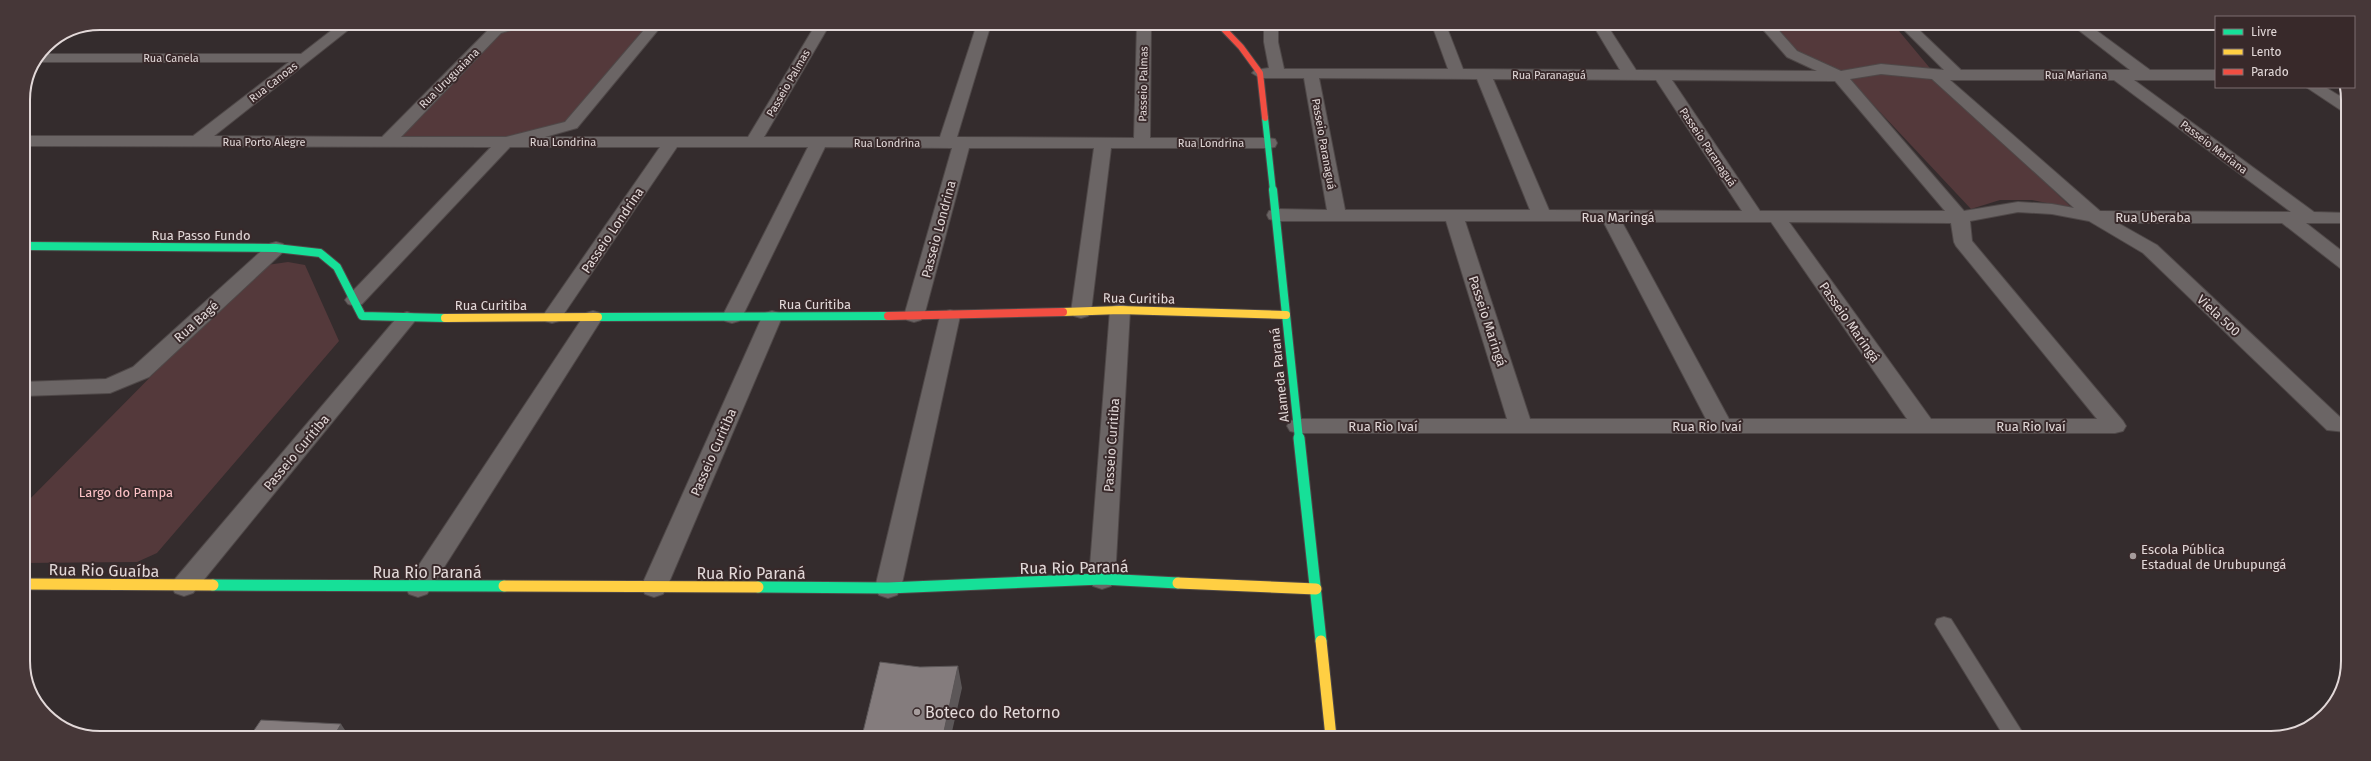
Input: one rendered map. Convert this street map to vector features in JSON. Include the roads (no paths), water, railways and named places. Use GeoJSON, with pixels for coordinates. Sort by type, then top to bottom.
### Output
{"type":"FeatureCollection","features":[{"type":"Feature","properties":{"kind":"street","name":"Rua Canoas"},"geometry":{"type":"LineString","coordinates":[[197,142],[341,30]]}},
{"type":"Feature","properties":{"kind":"street","name":"Rua Uruguaiana"},"geometry":{"type":"LineString","coordinates":[[386,142],[496,30]]}},
{"type":"Feature","properties":{"kind":"street"},"geometry":{"type":"LineString","coordinates":[[355,300],[505,142],[571,125],[651,30]]}},
{"type":"Feature","properties":{"kind":"street","name":"Passeio Palmas"},"geometry":{"type":"LineString","coordinates":[[753,142],[819,30]]}},
{"type":"Feature","properties":{"kind":"street"},"geometry":{"type":"LineString","coordinates":[[954,143],[982,30]]}},
{"type":"Feature","properties":{"kind":"street","name":"Passeio Palmas"},"geometry":{"type":"LineString","coordinates":[[1142,143],[1144,30]]}},
{"type":"Feature","properties":{"kind":"street","name":"Alameda Paraná"},"geometry":{"type":"LineString","coordinates":[[1225,30],[1241,47],[1260,73],[1269,143],[1330,731]]}},
{"type":"Feature","properties":{"kind":"street"},"geometry":{"type":"LineString","coordinates":[[1271,30],[1271,42],[1277,74]]}},
{"type":"Feature","properties":{"kind":"street"},"geometry":{"type":"LineString","coordinates":[[1441,30],[1457,74]]}},
{"type":"Feature","properties":{"kind":"street"},"geometry":{"type":"LineString","coordinates":[[1603,30],[1631,75]]}},
{"type":"Feature","properties":{"kind":"street"},"geometry":{"type":"LineString","coordinates":[[1770,30],[1792,54],[1839,76],[1960,217]]}},
{"type":"Feature","properties":{"kind":"street"},"geometry":{"type":"LineString","coordinates":[[1911,30],[1957,75]]}},
{"type":"Feature","properties":{"kind":"street"},"geometry":{"type":"LineString","coordinates":[[2086,30],[2146,75]]}},
{"type":"Feature","properties":{"kind":"street","name":"Rua Canela"},"geometry":{"type":"LineString","coordinates":[[44,58],[305,58]]}},
{"type":"Feature","properties":{"kind":"street","name":"Rua Paranaguá"},"geometry":{"type":"LineString","coordinates":[[1260,73],[1839,76],[1881,68],[1936,75]]}},
{"type":"Feature","properties":{"kind":"street","name":"Passeio Paranaguá"},"geometry":{"type":"LineString","coordinates":[[1311,74],[1337,215]]}},
{"type":"Feature","properties":{"kind":"street"},"geometry":{"type":"LineString","coordinates":[[1483,74],[1542,216]]}},
{"type":"Feature","properties":{"kind":"street"},"geometry":{"type":"LineString","coordinates":[[1936,75],[2095,217]]}},
{"type":"Feature","properties":{"kind":"street","name":"Rua Mariana"},"geometry":{"type":"LineString","coordinates":[[1936,75],[2215,76]]}},
{"type":"Feature","properties":{"kind":"street","name":"Passeio Mariana"},"geometry":{"type":"LineString","coordinates":[[2118,75],[2310,218]]}},
{"type":"Feature","properties":{"kind":"street","name":"Passeio Paranaguá"},"geometry":{"type":"LineString","coordinates":[[1661,76],[1756,218]]}},
{"type":"Feature","properties":{"kind":"street"},"geometry":{"type":"LineString","coordinates":[[2316,88],[2341,104]]}},
{"type":"Feature","properties":{"kind":"street","name":"Rua Porto Alegre"},"geometry":{"type":"LineString","coordinates":[[30,141],[505,142]]}},
{"type":"Feature","properties":{"kind":"street","name":"Rua Londrina"},"geometry":{"type":"LineString","coordinates":[[505,142],[1269,143]]}},
{"type":"Feature","properties":{"kind":"street","name":"Passeio Londrina"},"geometry":{"type":"LineString","coordinates":[[552,317],[672,142]]}},
{"type":"Feature","properties":{"kind":"street"},"geometry":{"type":"LineString","coordinates":[[1081,312],[1103,142]]}},
{"type":"Feature","properties":{"kind":"street"},"geometry":{"type":"LineString","coordinates":[[732,317],[819,143]]}},
{"type":"Feature","properties":{"kind":"street","name":"Passeio Londrina"},"geometry":{"type":"LineString","coordinates":[[914,316],[954,143]]}},
{"type":"Feature","properties":{"kind":"street","name":"Rua Uberaba"},"geometry":{"type":"LineString","coordinates":[[1960,217],[2018,207],[2052,209],[2095,217],[2341,218]]}},
{"type":"Feature","properties":{"kind":"street","name":"Rua Maringá"},"geometry":{"type":"LineString","coordinates":[[1276,215],[1756,218],[1960,217]]}},
{"type":"Feature","properties":{"kind":"street","name":"Passeio Maringá"},"geometry":{"type":"LineString","coordinates":[[1454,216],[1521,427]]}},
{"type":"Feature","properties":{"kind":"street"},"geometry":{"type":"LineString","coordinates":[[1610,217],[1722,427]]}},
{"type":"Feature","properties":{"kind":"street","name":"Rua Rio Ivaí"},"geometry":{"type":"LineString","coordinates":[[1298,426],[2115,426],[1963,242],[1960,217]]}},
{"type":"Feature","properties":{"kind":"street","name":"Viela 500"},"geometry":{"type":"LineString","coordinates":[[2095,217],[2150,249],[2341,425]]}},
{"type":"Feature","properties":{"kind":"street","name":"Passeio Maringá"},"geometry":{"type":"LineString","coordinates":[[1777,218],[1924,426]]}},
{"type":"Feature","properties":{"kind":"street"},"geometry":{"type":"LineString","coordinates":[[2287,218],[2341,259]]}},
{"type":"Feature","properties":{"kind":"street","name":"Rua Passo Fundo"},"geometry":{"type":"LineString","coordinates":[[30,246],[276,248],[320,253],[337,267],[355,300]]}},
{"type":"Feature","properties":{"kind":"street","name":"Rua Bagé"},"geometry":{"type":"LineString","coordinates":[[30,389],[64,389],[110,386],[140,372],[276,248]]}},
{"type":"Feature","properties":{"kind":"street","name":"Rua Curitiba"},"geometry":{"type":"LineString","coordinates":[[355,300],[362,316],[407,318],[950,316],[1120,310],[1286,315]]}},
{"type":"Feature","properties":{"kind":"street","name":"Passeio Curitiba"},"geometry":{"type":"LineString","coordinates":[[1102,580],[1120,310]]}},
{"type":"Feature","properties":{"kind":"street"},"geometry":{"type":"LineString","coordinates":[[888,588],[950,316]]}},
{"type":"Feature","properties":{"kind":"street"},"geometry":{"type":"LineString","coordinates":[[418,587],[593,317]]}},
{"type":"Feature","properties":{"kind":"street","name":"Passeio Curitiba"},"geometry":{"type":"LineString","coordinates":[[654,587],[772,317]]}},
{"type":"Feature","properties":{"kind":"street","name":"Passeio Curitiba"},"geometry":{"type":"LineString","coordinates":[[184,586],[407,318]]}},
{"type":"Feature","properties":{"kind":"street","name":"Rua Rio Paraná"},"geometry":{"type":"LineString","coordinates":[[184,586],[888,588],[1102,580],[1316,589]]}},
{"type":"Feature","properties":{"kind":"street","name":"Rua Rio Guaíba"},"geometry":{"type":"LineString","coordinates":[[30,584],[184,586]]}},
{"type":"Feature","properties":{"kind":"lane"},"geometry":{"type":"LineString","coordinates":[[1944,624],[2012,731]]}},
{"type":"Feature","properties":{"kind":"place","name":"Escola Pública Estadual de Urubupungá"},"geometry":{"type":"Point","coordinates":[2133,556]}},
{"type":"Feature","properties":{"kind":"place","name":"Boteco do Retorno"},"geometry":{"type":"Point","coordinates":[917,712]}},
{"type":"Feature","properties":{"kind":"park label","name":"Largo do Pampa"},"geometry":{"type":"Point","coordinates":[126,492]}}]}
